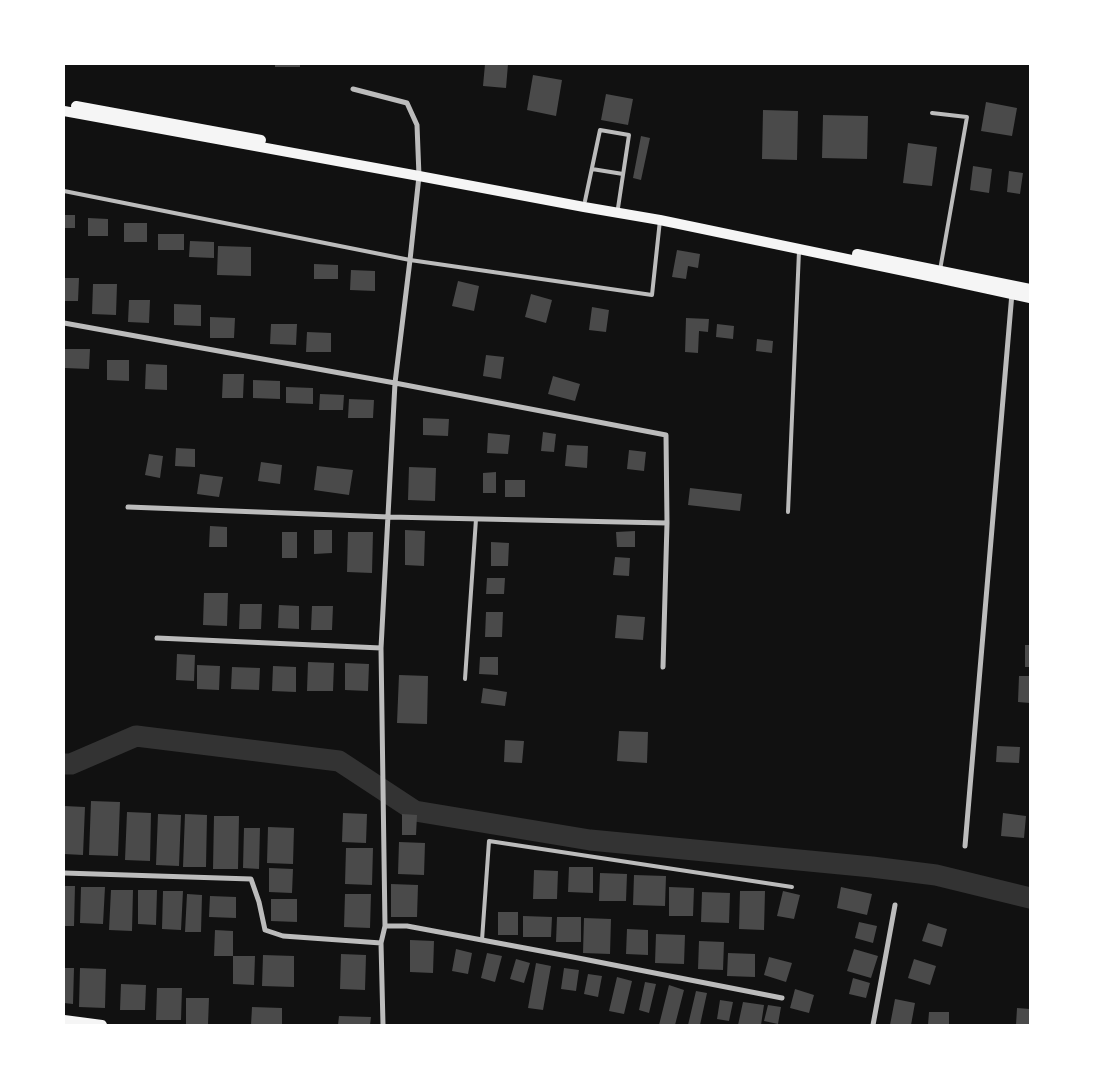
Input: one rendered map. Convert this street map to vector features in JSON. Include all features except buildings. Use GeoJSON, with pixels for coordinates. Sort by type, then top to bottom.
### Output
{"type":"FeatureCollection","features":[{"type":"Feature","properties":{"kind":"main road"},"geometry":{"type":"LineString","coordinates":[[64,104],[174,124],[799,249],[1012,289],[1030,289]]}},
{"type":"Feature","properties":{"kind":"main road"},"geometry":{"type":"LineString","coordinates":[[64,111],[585,201],[940,270],[1012,289],[1030,298]]}},
{"type":"Feature","properties":{"kind":"main road"},"geometry":{"type":"LineString","coordinates":[[64,1020],[102,1025]]}},
{"type":"Feature","properties":{"kind":"street"},"geometry":{"type":"LineString","coordinates":[[353,89],[407,103],[417,125],[419,173],[395,383],[382,648],[385,926],[381,943],[383,1025]]}},
{"type":"Feature","properties":{"kind":"street"},"geometry":{"type":"LineString","coordinates":[[965,846],[1012,289]]}},
{"type":"Feature","properties":{"kind":"street"},"geometry":{"type":"LineString","coordinates":[[64,323],[395,383],[666,435],[668,523],[663,667]]}},
{"type":"Feature","properties":{"kind":"street"},"geometry":{"type":"LineString","coordinates":[[128,507],[389,517],[668,523]]}},
{"type":"Feature","properties":{"kind":"street"},"geometry":{"type":"LineString","coordinates":[[157,638],[382,648]]}},
{"type":"Feature","properties":{"kind":"street"},"geometry":{"type":"LineString","coordinates":[[64,873],[251,879],[259,902],[264,930],[283,936],[381,943]]}},
{"type":"Feature","properties":{"kind":"street"},"geometry":{"type":"LineString","coordinates":[[873,1025],[896,905]]}},
{"type":"Feature","properties":{"kind":"street"},"geometry":{"type":"LineString","coordinates":[[385,926],[407,926],[782,998]]}},
{"type":"Feature","properties":{"kind":"lane"},"geometry":{"type":"LineString","coordinates":[[932,112],[967,117],[940,270]]}},
{"type":"Feature","properties":{"kind":"lane"},"geometry":{"type":"LineString","coordinates":[[585,201],[600,130],[629,135],[618,208]]}},
{"type":"Feature","properties":{"kind":"lane"},"geometry":{"type":"LineString","coordinates":[[592,169],[623,174]]}},
{"type":"Feature","properties":{"kind":"lane"},"geometry":{"type":"LineString","coordinates":[[64,191],[410,260],[652,295],[660,220]]}},
{"type":"Feature","properties":{"kind":"lane"},"geometry":{"type":"LineString","coordinates":[[788,512],[799,249]]}},
{"type":"Feature","properties":{"kind":"lane"},"geometry":{"type":"LineString","coordinates":[[466,679],[476,519]]}},
{"type":"Feature","properties":{"kind":"lane"},"geometry":{"type":"LineString","coordinates":[[482,940],[489,841],[792,887]]}},
{"type":"Feature","properties":{"kind":"waterway"},"geometry":{"type":"LineString","coordinates":[[64,764],[71,764],[136,736],[339,761],[415,811],[590,840],[872,867],[936,875],[1030,898]]}}]}
